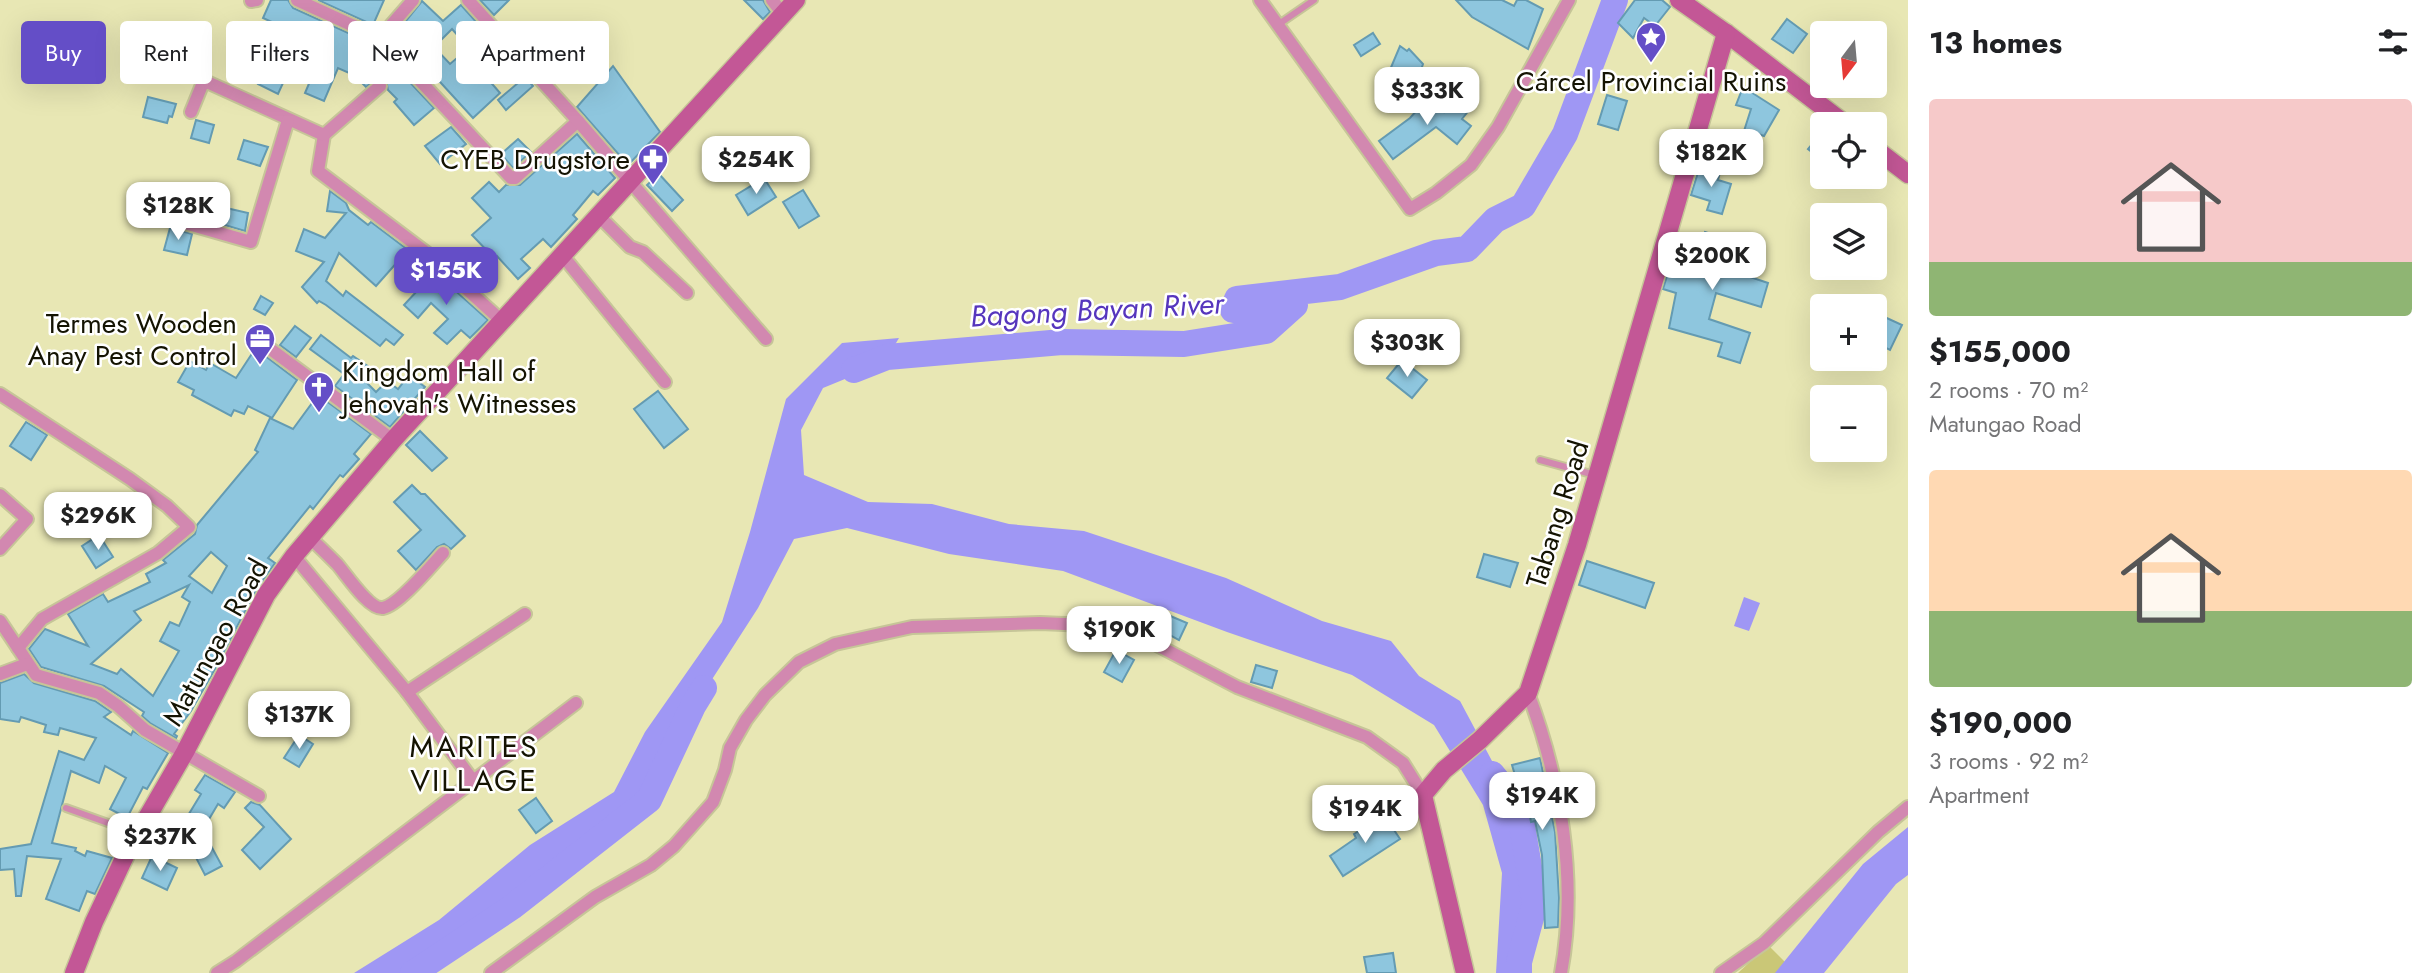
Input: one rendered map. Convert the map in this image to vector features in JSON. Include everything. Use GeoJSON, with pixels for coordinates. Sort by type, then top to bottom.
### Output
{"type":"FeatureCollection","features":[{"type":"Feature","properties":{"kind":"main road"},"geometry":{"type":"LineString","coordinates":[[1679,0],[1829,112]]}},
{"type":"Feature","properties":{"kind":"main road","name":"Matungao Road"},"geometry":{"type":"LineString","coordinates":[[74,973],[94,922],[138,834],[185,752],[266,595],[294,556],[393,440],[631,181],[784,4]]}},
{"type":"Feature","properties":{"kind":"main road","name":"Tabang Road"},"geometry":{"type":"LineString","coordinates":[[1423,795],[1444,770],[1528,694],[1577,545],[1726,33]]}},
{"type":"Feature","properties":{"kind":"main road"},"geometry":{"type":"LineString","coordinates":[[1887,158],[1908,174]]}},
{"type":"Feature","properties":{"kind":"main road"},"geometry":{"type":"LineString","coordinates":[[1423,795],[1465,973]]}},
{"type":"Feature","properties":{"kind":"street"},"geometry":{"type":"LineString","coordinates":[[296,0],[348,24]]}},
{"type":"Feature","properties":{"kind":"street"},"geometry":{"type":"LineString","coordinates":[[395,21],[413,0]]}},
{"type":"Feature","properties":{"kind":"street"},"geometry":{"type":"LineString","coordinates":[[468,0],[631,181],[766,339]]}},
{"type":"Feature","properties":{"kind":"street"},"geometry":{"type":"LineString","coordinates":[[1260,0],[1410,209],[1436,193],[1471,165],[1498,127],[1569,0]]}},
{"type":"Feature","properties":{"kind":"street"},"geometry":{"type":"LineString","coordinates":[[191,112],[202,85],[207,82],[324,135]]}},
{"type":"Feature","properties":{"kind":"street"},"geometry":{"type":"LineString","coordinates":[[423,84],[511,178],[515,178],[578,121]]}},
{"type":"Feature","properties":{"kind":"street"},"geometry":{"type":"LineString","coordinates":[[380,86],[324,135],[318,172],[428,254],[503,322]]}},
{"type":"Feature","properties":{"kind":"street"},"geometry":{"type":"LineString","coordinates":[[150,213],[251,242],[288,120]]}},
{"type":"Feature","properties":{"kind":"street"},"geometry":{"type":"LineString","coordinates":[[599,216],[630,247],[643,252],[687,293]]}},
{"type":"Feature","properties":{"kind":"street"},"geometry":{"type":"LineString","coordinates":[[563,256],[665,382]]}},
{"type":"Feature","properties":{"kind":"street"},"geometry":{"type":"LineString","coordinates":[[270,348],[393,440]]}},
{"type":"Feature","properties":{"kind":"street"},"geometry":{"type":"LineString","coordinates":[[0,394],[130,479],[167,506],[189,527],[158,553],[42,619],[19,648]]}},
{"type":"Feature","properties":{"kind":"street"},"geometry":{"type":"LineString","coordinates":[[0,495],[27,519],[0,549]]}},
{"type":"Feature","properties":{"kind":"street"},"geometry":{"type":"LineString","coordinates":[[310,538],[338,565],[367,600],[384,608],[397,600],[443,554]]}},
{"type":"Feature","properties":{"kind":"street"},"geometry":{"type":"LineString","coordinates":[[294,556],[407,692],[474,782]]}},
{"type":"Feature","properties":{"kind":"street"},"geometry":{"type":"LineString","coordinates":[[407,692],[525,614]]}},
{"type":"Feature","properties":{"kind":"street"},"geometry":{"type":"LineString","coordinates":[[0,621],[36,676],[99,693],[145,730],[260,796]]}},
{"type":"Feature","properties":{"kind":"street"},"geometry":{"type":"LineString","coordinates":[[494,972],[595,897],[651,865],[674,846],[713,802],[730,748],[746,720],[765,695],[799,662],[835,644],[912,627],[1040,623],[1088,625],[1134,633],[1237,687],[1367,737],[1403,763],[1423,795]]}},
{"type":"Feature","properties":{"kind":"street"},"geometry":{"type":"LineString","coordinates":[[0,674],[27,664]]}},
{"type":"Feature","properties":{"kind":"street"},"geometry":{"type":"LineString","coordinates":[[1528,694],[1543,733],[1564,837],[1568,938],[1562,973]]}},
{"type":"Feature","properties":{"kind":"street"},"geometry":{"type":"LineString","coordinates":[[217,973],[474,782],[576,702]]}},
{"type":"Feature","properties":{"kind":"street"},"geometry":{"type":"LineString","coordinates":[[1721,973],[1764,943],[1878,832],[1908,807]]}},
{"type":"Feature","properties":{"kind":"lane"},"geometry":{"type":"LineString","coordinates":[[1279,24],[1314,0]]}},
{"type":"Feature","properties":{"kind":"lane"},"geometry":{"type":"LineString","coordinates":[[1540,460],[1597,476]]}},
{"type":"Feature","properties":{"kind":"lane"},"geometry":{"type":"LineString","coordinates":[[66,808],[138,834]]}},
{"type":"Feature","properties":{"kind":"shaded area"},"geometry":{"type":"Polygon","coordinates":[[[899,338],[884,363],[823,388],[801,430],[804,475],[868,502],[932,504],[1009,524],[1084,531],[1226,578],[1322,621],[1391,641],[1419,676],[1460,701],[1531,834],[1533,938],[1527,973],[1496,973],[1502,873],[1483,805],[1434,725],[1352,675],[1063,571],[949,554],[847,528],[794,539],[758,608],[680,729],[630,821],[574,850],[514,910],[423,958],[404,973],[354,973],[439,920],[530,845],[614,792],[645,732],[722,622],[786,399],[842,343],[899,338]]]}},
{"type":"Feature","properties":{"kind":"shaded area"},"geometry":{"type":"Polygon","coordinates":[[[1744,597],[1760,603],[1749,631],[1734,626],[1744,597]]]}},
{"type":"Feature","properties":{"kind":"shaded area"},"geometry":{"type":"Polygon","coordinates":[[[1908,827],[1908,875],[1896,884],[1824,973],[1775,973],[1863,864],[1908,827]]]}},
{"type":"Feature","properties":{"kind":"shaded area"},"geometry":{"type":"Polygon","coordinates":[[[1768,945],[1786,963],[1780,973],[1738,973],[1768,945]]]}},
{"type":"Feature","properties":{"kind":"building"},"geometry":{"type":"Polygon","coordinates":[[[271,0],[288,0],[293,8],[322,21],[270,21],[263,18],[271,0]]]}},
{"type":"Feature","properties":{"kind":"building"},"geometry":{"type":"Polygon","coordinates":[[[318,0],[384,0],[375,21],[364,21],[318,0]]]}},
{"type":"Feature","properties":{"kind":"building"},"geometry":{"type":"Polygon","coordinates":[[[480,0],[509,0],[494,15],[480,0]]]}},
{"type":"Feature","properties":{"kind":"building"},"geometry":{"type":"Polygon","coordinates":[[[744,0],[763,0],[770,12],[763,19],[744,0]]]}},
{"type":"Feature","properties":{"kind":"building"},"geometry":{"type":"Polygon","coordinates":[[[1456,0],[1502,0],[1514,6],[1517,0],[1526,0],[1543,9],[1528,49],[1472,17],[1456,0]]]}},
{"type":"Feature","properties":{"kind":"building"},"geometry":{"type":"Polygon","coordinates":[[[1635,0],[1662,0],[1670,7],[1655,26],[1644,18],[1633,38],[1618,23],[1635,0]]]}},
{"type":"Feature","properties":{"kind":"building"},"geometry":{"type":"Polygon","coordinates":[[[422,1],[443,21],[461,5],[475,21],[456,21],[456,33],[452,29],[442,39],[442,21],[406,21],[422,1]]]}},
{"type":"Feature","properties":{"kind":"building"},"geometry":{"type":"Polygon","coordinates":[[[1787,19],[1807,34],[1793,53],[1772,39],[1787,19]]]}},
{"type":"Feature","properties":{"kind":"building"},"geometry":{"type":"Polygon","coordinates":[[[334,27],[348,33],[348,72],[338,68],[334,77],[334,27]]]}},
{"type":"Feature","properties":{"kind":"building"},"geometry":{"type":"Polygon","coordinates":[[[1373,33],[1380,44],[1361,56],[1354,45],[1373,33]]]}},
{"type":"Feature","properties":{"kind":"building"},"geometry":{"type":"Polygon","coordinates":[[[1400,46],[1407,51],[1409,49],[1423,64],[1418,79],[1410,76],[1408,79],[1401,71],[1384,84],[1400,46]]]}},
{"type":"Feature","properties":{"kind":"building"},"geometry":{"type":"Polygon","coordinates":[[[442,56],[450,64],[456,59],[456,84],[492,84],[500,93],[473,118],[442,84],[442,56]]]}},
{"type":"Feature","properties":{"kind":"building"},"geometry":{"type":"Polygon","coordinates":[[[613,66],[660,132],[628,165],[577,107],[597,84],[609,84],[609,71],[613,66]]]}},
{"type":"Feature","properties":{"kind":"building"},"geometry":{"type":"Polygon","coordinates":[[[258,84],[283,84],[278,94],[258,84]]]}},
{"type":"Feature","properties":{"kind":"building"},"geometry":{"type":"Polygon","coordinates":[[[309,84],[331,84],[324,101],[305,93],[309,84]]]}},
{"type":"Feature","properties":{"kind":"building"},"geometry":{"type":"Polygon","coordinates":[[[387,84],[412,84],[434,108],[414,125],[394,102],[397,99],[388,90],[387,84]]]}},
{"type":"Feature","properties":{"kind":"building"},"geometry":{"type":"Polygon","coordinates":[[[517,84],[533,86],[506,110],[498,100],[517,84]]]}},
{"type":"Feature","properties":{"kind":"building"},"geometry":{"type":"Polygon","coordinates":[[[1743,87],[1779,110],[1764,136],[1758,134],[1751,154],[1736,149],[1736,138],[1744,131],[1751,109],[1736,105],[1743,87]]]}},
{"type":"Feature","properties":{"kind":"building"},"geometry":{"type":"Polygon","coordinates":[[[1607,95],[1627,101],[1618,130],[1598,124],[1607,95]]]}},
{"type":"Feature","properties":{"kind":"building"},"geometry":{"type":"Polygon","coordinates":[[[148,97],[176,104],[167,123],[143,117],[148,97]]]}},
{"type":"Feature","properties":{"kind":"building"},"geometry":{"type":"Polygon","coordinates":[[[1427,99],[1444,112],[1448,107],[1451,109],[1458,100],[1470,109],[1462,119],[1471,126],[1457,144],[1436,127],[1393,159],[1379,141],[1410,118],[1427,99]]]}},
{"type":"Feature","properties":{"kind":"building"},"geometry":{"type":"Polygon","coordinates":[[[196,120],[214,125],[209,143],[191,138],[196,120]]]}},
{"type":"Feature","properties":{"kind":"building"},"geometry":{"type":"Polygon","coordinates":[[[451,127],[466,144],[440,164],[425,146],[451,127]]]}},
{"type":"Feature","properties":{"kind":"building"},"geometry":{"type":"Polygon","coordinates":[[[577,134],[615,178],[598,195],[593,191],[573,215],[577,219],[551,247],[543,239],[521,259],[530,268],[518,279],[497,256],[494,258],[472,235],[491,218],[472,198],[489,182],[499,192],[506,185],[520,185],[577,134]]]}},
{"type":"Feature","properties":{"kind":"building"},"geometry":{"type":"Polygon","coordinates":[[[518,139],[531,152],[513,168],[501,154],[518,139]]]}},
{"type":"Feature","properties":{"kind":"building"},"geometry":{"type":"Polygon","coordinates":[[[244,140],[268,147],[260,166],[238,159],[244,140]]]}},
{"type":"Feature","properties":{"kind":"building"},"geometry":{"type":"Polygon","coordinates":[[[1700,166],[1720,172],[1718,180],[1731,184],[1722,214],[1707,210],[1710,201],[1691,195],[1700,166]]]}},
{"type":"Feature","properties":{"kind":"building"},"geometry":{"type":"Polygon","coordinates":[[[659,174],[683,200],[672,211],[647,185],[659,174]]]}},
{"type":"Feature","properties":{"kind":"building"},"geometry":{"type":"Polygon","coordinates":[[[764,178],[776,197],[748,215],[736,195],[764,178]]]}},
{"type":"Feature","properties":{"kind":"building"},"geometry":{"type":"Polygon","coordinates":[[[803,190],[819,216],[799,228],[783,202],[803,190]]]}},
{"type":"Feature","properties":{"kind":"building"},"geometry":{"type":"Polygon","coordinates":[[[330,191],[368,225],[371,222],[408,250],[376,286],[339,253],[326,281],[343,296],[346,291],[403,335],[394,345],[386,339],[380,346],[326,305],[319,301],[317,303],[302,287],[324,262],[296,251],[304,229],[325,238],[346,213],[327,211],[330,191]]]}},
{"type":"Feature","properties":{"kind":"building"},"geometry":{"type":"Polygon","coordinates":[[[222,207],[248,213],[245,231],[218,223],[222,207]]]}},
{"type":"Feature","properties":{"kind":"building"},"geometry":{"type":"Polygon","coordinates":[[[170,228],[192,234],[187,255],[164,250],[170,228]]]}},
{"type":"Feature","properties":{"kind":"building"},"geometry":{"type":"Polygon","coordinates":[[[1705,232],[1748,247],[1738,273],[1768,283],[1761,307],[1716,293],[1709,319],[1750,333],[1740,363],[1718,356],[1722,343],[1669,328],[1676,293],[1663,289],[1671,263],[1683,266],[1692,236],[1703,238],[1705,232]]]}},
{"type":"Feature","properties":{"kind":"building"},"geometry":{"type":"Polygon","coordinates":[[[430,268],[488,320],[470,338],[461,330],[447,344],[434,333],[448,319],[431,303],[418,318],[404,305],[418,290],[414,286],[430,268]]]}},
{"type":"Feature","properties":{"kind":"building"},"geometry":{"type":"Polygon","coordinates":[[[261,296],[273,303],[265,315],[254,309],[261,296]]]}},
{"type":"Feature","properties":{"kind":"building"},"geometry":{"type":"Polygon","coordinates":[[[1887,318],[1902,325],[1890,350],[1887,348],[1887,318]]]}},
{"type":"Feature","properties":{"kind":"building"},"geometry":{"type":"Polygon","coordinates":[[[295,326],[311,338],[296,357],[280,345],[295,326]]]}},
{"type":"Feature","properties":{"kind":"building"},"geometry":{"type":"Polygon","coordinates":[[[321,335],[351,358],[353,356],[372,369],[363,379],[376,392],[387,381],[398,389],[409,375],[425,387],[390,427],[335,386],[344,374],[310,349],[321,335]]]}},
{"type":"Feature","properties":{"kind":"building"},"geometry":{"type":"Polygon","coordinates":[[[257,346],[264,355],[297,380],[272,418],[248,406],[244,414],[234,410],[231,416],[192,395],[194,390],[178,382],[190,361],[206,370],[210,363],[236,378],[257,346]]]}},
{"type":"Feature","properties":{"kind":"building"},"geometry":{"type":"Polygon","coordinates":[[[1402,360],[1427,380],[1412,398],[1387,378],[1402,360]]]}},
{"type":"Feature","properties":{"kind":"building"},"geometry":{"type":"Polygon","coordinates":[[[658,391],[688,429],[664,448],[634,409],[658,391]]]}},
{"type":"Feature","properties":{"kind":"building"},"geometry":{"type":"Polygon","coordinates":[[[318,395],[371,434],[354,454],[359,459],[343,477],[340,475],[313,509],[310,506],[268,558],[275,563],[256,590],[191,711],[174,734],[176,738],[150,723],[142,716],[144,712],[104,686],[41,667],[29,649],[45,629],[88,646],[68,614],[103,594],[108,602],[150,582],[146,574],[166,563],[163,560],[195,534],[197,525],[258,452],[255,450],[270,418],[293,429],[318,395]],[[211,552],[189,576],[212,593],[227,566],[211,552]],[[189,585],[134,611],[141,620],[91,664],[117,674],[121,669],[153,696],[179,651],[160,641],[170,622],[179,626],[190,602],[182,597],[189,585]]]}},
{"type":"Feature","properties":{"kind":"building"},"geometry":{"type":"Polygon","coordinates":[[[26,422],[47,435],[31,460],[10,446],[26,422]]]}},
{"type":"Feature","properties":{"kind":"building"},"geometry":{"type":"Polygon","coordinates":[[[420,431],[447,458],[432,471],[406,445],[420,431]]]}},
{"type":"Feature","properties":{"kind":"building"},"geometry":{"type":"Polygon","coordinates":[[[412,485],[421,494],[425,494],[465,536],[451,549],[444,544],[437,547],[416,570],[398,551],[421,530],[394,502],[412,485]]]}},
{"type":"Feature","properties":{"kind":"building"},"geometry":{"type":"Polygon","coordinates":[[[99,535],[113,557],[96,568],[82,546],[99,535]]]}},
{"type":"Feature","properties":{"kind":"building"},"geometry":{"type":"Polygon","coordinates":[[[1484,554],[1518,563],[1510,587],[1477,577],[1484,554]]]}},
{"type":"Feature","properties":{"kind":"building"},"geometry":{"type":"Polygon","coordinates":[[[1587,561],[1654,583],[1645,608],[1579,585],[1587,561]]]}},
{"type":"Feature","properties":{"kind":"building"},"geometry":{"type":"Polygon","coordinates":[[[1168,615],[1187,623],[1179,640],[1161,630],[1168,615]]]}},
{"type":"Feature","properties":{"kind":"building"},"geometry":{"type":"Polygon","coordinates":[[[1116,650],[1134,660],[1122,682],[1104,672],[1116,650]]]}},
{"type":"Feature","properties":{"kind":"building"},"geometry":{"type":"Polygon","coordinates":[[[1256,665],[1277,671],[1272,688],[1251,682],[1256,665]]]}},
{"type":"Feature","properties":{"kind":"building"},"geometry":{"type":"Polygon","coordinates":[[[24,674],[34,683],[95,701],[111,712],[104,717],[131,735],[133,731],[168,753],[147,789],[143,787],[127,818],[110,809],[126,778],[105,766],[99,783],[71,771],[52,843],[76,848],[75,851],[85,856],[87,851],[112,858],[95,894],[87,891],[79,911],[46,899],[61,859],[27,856],[21,896],[16,896],[14,869],[0,870],[0,849],[31,844],[59,751],[84,760],[96,738],[60,728],[58,735],[44,732],[46,725],[21,717],[19,722],[0,719],[0,683],[24,674]]]}},
{"type":"Feature","properties":{"kind":"building"},"geometry":{"type":"Polygon","coordinates":[[[299,735],[313,744],[299,767],[284,758],[299,735]]]}},
{"type":"Feature","properties":{"kind":"building"},"geometry":{"type":"Polygon","coordinates":[[[1540,758],[1555,832],[1559,898],[1558,927],[1545,928],[1542,855],[1535,821],[1531,822],[1526,794],[1521,796],[1512,765],[1540,758]]]}},
{"type":"Feature","properties":{"kind":"building"},"geometry":{"type":"Polygon","coordinates":[[[205,775],[235,792],[224,808],[218,804],[202,831],[206,838],[202,844],[206,848],[210,844],[222,866],[205,875],[191,848],[199,844],[178,832],[201,794],[195,790],[205,775]]]}},
{"type":"Feature","properties":{"kind":"building"},"geometry":{"type":"Polygon","coordinates":[[[536,798],[552,821],[536,833],[519,810],[536,798]]]}},
{"type":"Feature","properties":{"kind":"building"},"geometry":{"type":"Polygon","coordinates":[[[251,802],[260,805],[291,839],[260,869],[242,850],[264,827],[245,808],[251,802]]]}},
{"type":"Feature","properties":{"kind":"building"},"geometry":{"type":"Polygon","coordinates":[[[1384,815],[1400,839],[1343,876],[1330,856],[1356,838],[1354,834],[1384,815]]]}},
{"type":"Feature","properties":{"kind":"building"},"geometry":{"type":"Polygon","coordinates":[[[152,856],[177,868],[167,890],[142,878],[152,856]]]}},
{"type":"Feature","properties":{"kind":"building"},"geometry":{"type":"Polygon","coordinates":[[[1393,953],[1396,973],[1367,973],[1364,957],[1393,953]]]}},
{"type":"Feature","properties":{"kind":"waterway","name":"Bagong Bayan River"},"geometry":{"type":"LineString","coordinates":[[854,370],[887,357],[1062,342],[1184,344],[1266,331],[1295,305],[1233,310],[1237,299],[1340,287],[1436,253],[1467,249],[1495,220],[1523,206],[1565,134],[1615,0]]}},
{"type":"Feature","properties":{"kind":"waterway"},"geometry":{"type":"LineString","coordinates":[[413,973],[512,907],[649,800],[704,688]]}},
{"type":"Feature","properties":{"kind":"waterway"},"geometry":{"type":"LineString","coordinates":[[1492,774],[1519,807],[1535,903],[1519,962],[1519,973]]}},
{"type":"Feature","properties":{"kind":"place","name":"Cárcel Provincial Ruins"},"geometry":{"type":"Point","coordinates":[1651,64]}},
{"type":"Feature","properties":{"kind":"place","name":"CYEB Drugstore"},"geometry":{"type":"Point","coordinates":[653,186]}},
{"type":"Feature","properties":{"kind":"place","name":"Termes Wooden Anay Pest Control"},"geometry":{"type":"Point","coordinates":[260,366]}},
{"type":"Feature","properties":{"kind":"place","name":"Kingdom Hall of Jehovah's Witnesses"},"geometry":{"type":"Point","coordinates":[319,414]}},
{"type":"Feature","properties":{"kind":"district","name":"MARITES VILLAGE"},"geometry":{"type":"Point","coordinates":[474,764]}}]}
